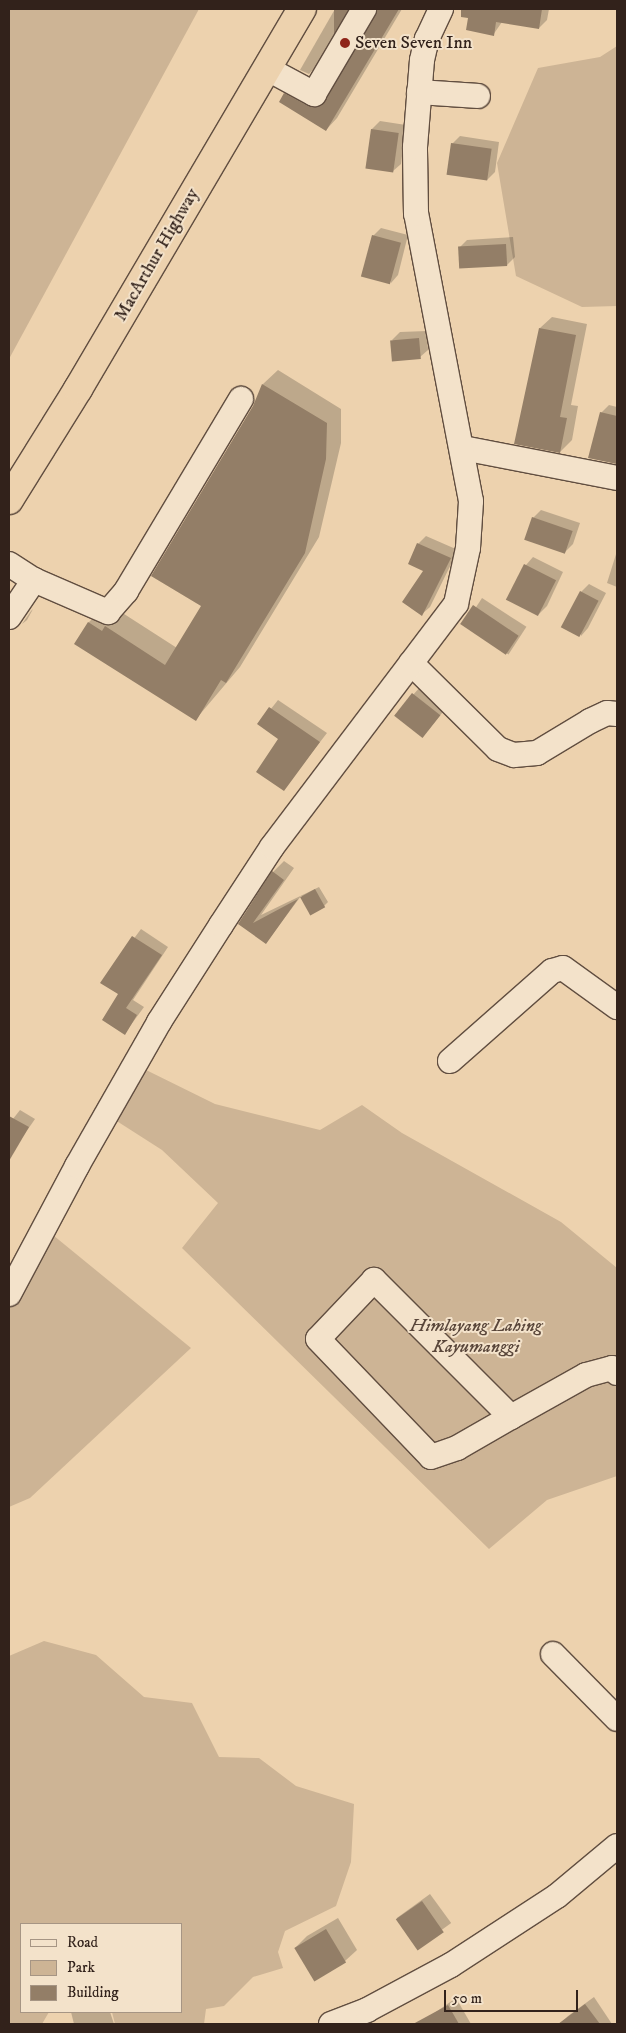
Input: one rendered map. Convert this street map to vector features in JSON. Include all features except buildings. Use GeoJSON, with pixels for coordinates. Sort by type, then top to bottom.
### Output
{"type":"FeatureCollection","features":[{"type":"Feature","properties":{"kind":"highway","name":"MacArthur Highway"},"geometry":{"type":"LineString","coordinates":[[9,500],[78,389],[302,9]]}},
{"type":"Feature","properties":{"kind":"street"},"geometry":{"type":"LineString","coordinates":[[266,68],[314,94],[364,9]]}},
{"type":"Feature","properties":{"kind":"street"},"geometry":{"type":"LineString","coordinates":[[9,1294],[120,1090],[216,933],[272,847],[456,604],[470,523],[471,500],[463,448],[416,214],[415,147],[419,92],[427,39],[441,9]]}},
{"type":"Feature","properties":{"kind":"street"},"geometry":{"type":"LineString","coordinates":[[419,92],[478,96]]}},
{"type":"Feature","properties":{"kind":"street"},"geometry":{"type":"LineString","coordinates":[[9,564],[34,580],[108,612],[126,591],[241,399]]}},
{"type":"Feature","properties":{"kind":"street"},"geometry":{"type":"LineString","coordinates":[[463,448],[617,478]]}},
{"type":"Feature","properties":{"kind":"street"},"geometry":{"type":"LineString","coordinates":[[9,617],[34,580]]}},
{"type":"Feature","properties":{"kind":"street"},"geometry":{"type":"LineString","coordinates":[[411,663],[498,749],[514,755],[537,753],[590,721],[607,713],[617,714]]}},
{"type":"Feature","properties":{"kind":"street"},"geometry":{"type":"LineString","coordinates":[[450,1061],[552,971],[563,968],[617,1007]]}},
{"type":"Feature","properties":{"kind":"street"},"geometry":{"type":"LineString","coordinates":[[512,1418],[374,1280],[318,1338],[431,1457],[457,1448],[512,1418],[586,1375],[612,1368],[617,1373]]}},
{"type":"Feature","properties":{"kind":"street"},"geometry":{"type":"LineString","coordinates":[[553,1654],[617,1719]]}},
{"type":"Feature","properties":{"kind":"street"},"geometry":{"type":"LineString","coordinates":[[331,2024],[367,2010],[451,1965],[557,1896],[617,1846]]}},
{"type":"Feature","properties":{"kind":"green space"},"geometry":{"type":"Polygon","coordinates":[[[9,9],[199,9],[9,359],[9,9]]]}},
{"type":"Feature","properties":{"kind":"green space"},"geometry":{"type":"Polygon","coordinates":[[[617,46],[617,306],[582,307],[516,276],[497,163],[538,68],[600,57],[617,46]]]}},
{"type":"Feature","properties":{"kind":"green space","name":"Himlayang Lahing Kayumanggi"},"geometry":{"type":"Polygon","coordinates":[[[142,1068],[215,1104],[320,1130],[362,1105],[402,1133],[561,1222],[617,1268],[617,1476],[547,1500],[489,1549],[182,1248],[218,1203],[162,1150],[112,1118],[142,1068]]]}},
{"type":"Feature","properties":{"kind":"green space"},"geometry":{"type":"Polygon","coordinates":[[[48,1231],[191,1348],[30,1498],[9,1507],[9,1302],[48,1231]]]}},
{"type":"Feature","properties":{"kind":"green space"},"geometry":{"type":"Polygon","coordinates":[[[44,1641],[96,1655],[144,1697],[192,1703],[219,1757],[259,1758],[296,1786],[354,1804],[351,1862],[336,1906],[285,1931],[278,1952],[283,1968],[253,1977],[224,2006],[206,2009],[204,2024],[115,2024],[112,2013],[182,2013],[182,1923],[20,1923],[20,2013],[48,2013],[42,2024],[9,2023],[9,1656],[44,1641]]]}},
{"type":"Feature","properties":{"kind":"place","name":"Seven Seven Inn"},"geometry":{"type":"Point","coordinates":[345,43]}}]}
